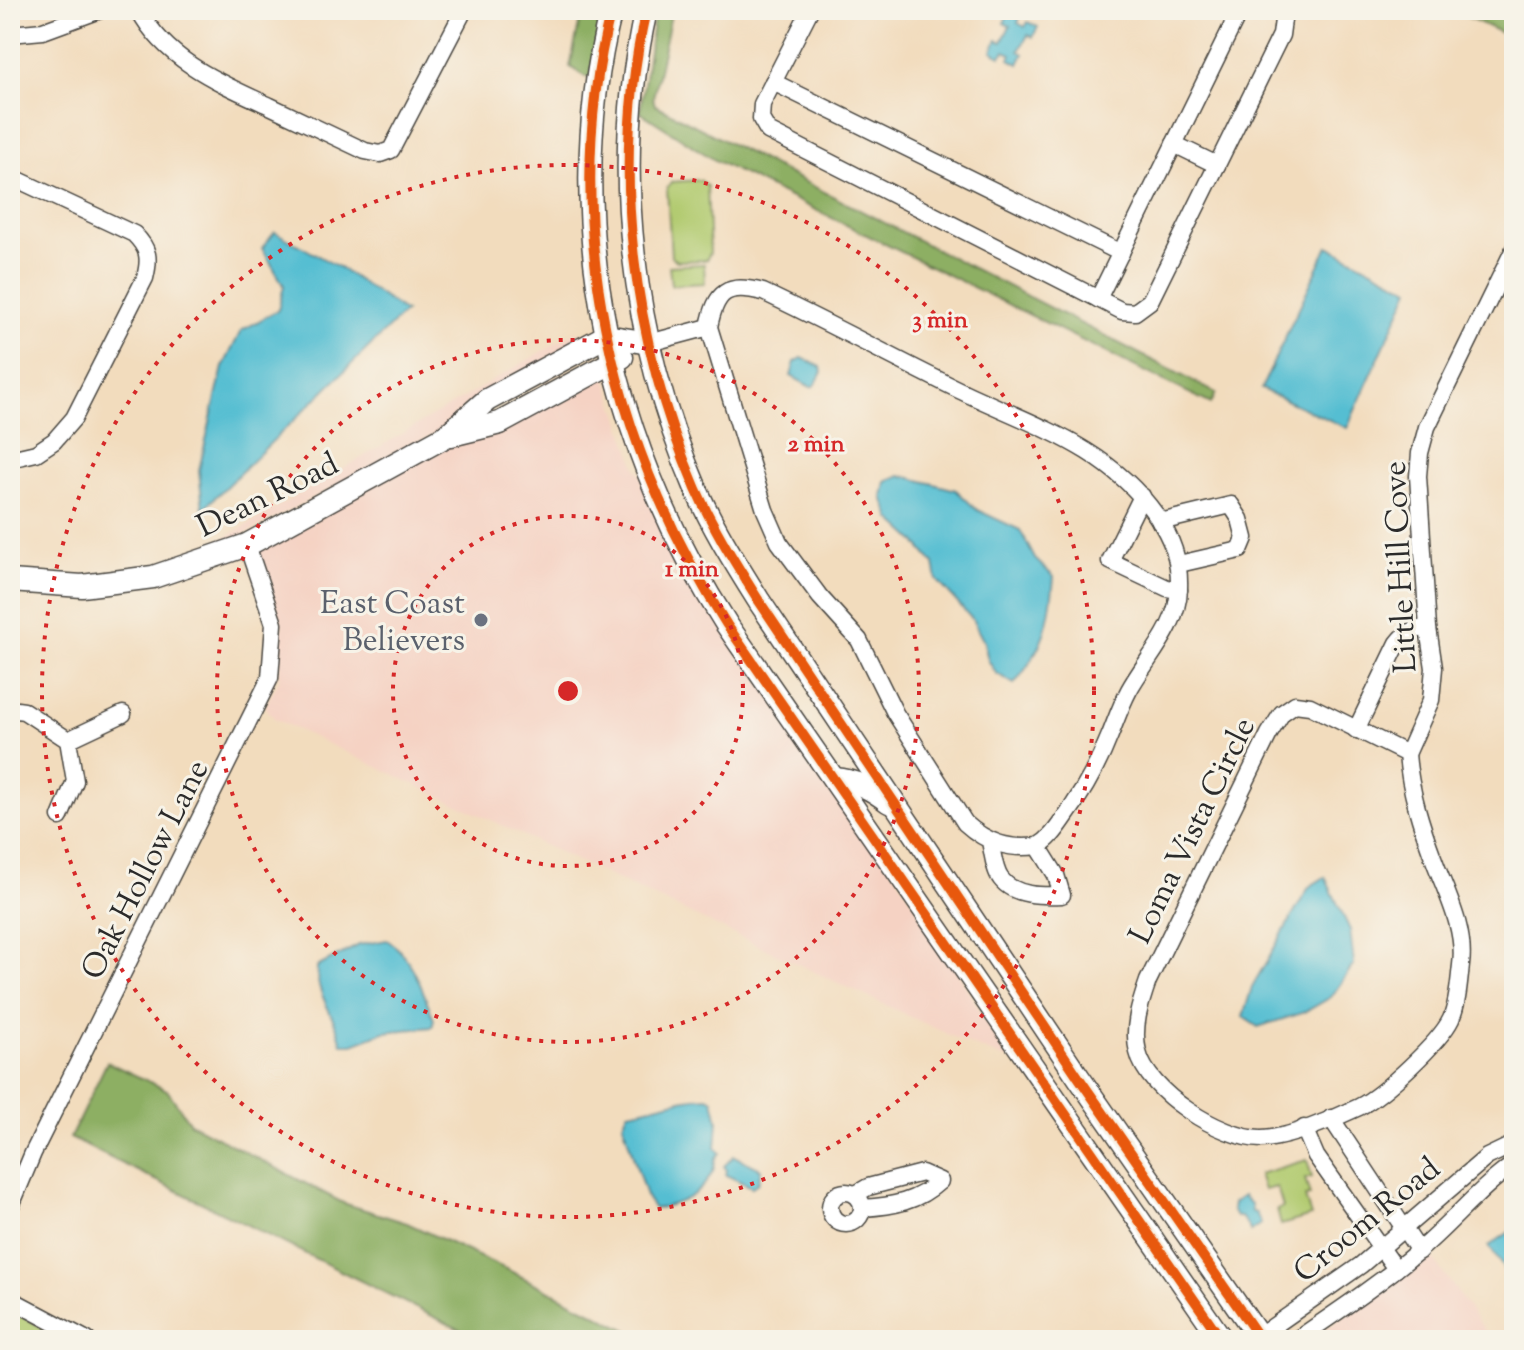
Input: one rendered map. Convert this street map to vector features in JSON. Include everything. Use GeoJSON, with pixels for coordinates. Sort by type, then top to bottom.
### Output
{"type":"FeatureCollection","features":[{"type":"Feature","properties":{"kind":"main road"},"geometry":{"type":"LineString","coordinates":[[611,10],[596,93],[591,174],[595,255],[612,362],[644,466],[690,563],[727,625],[1222,1340]]}},
{"type":"Feature","properties":{"kind":"main road"},"geometry":{"type":"LineString","coordinates":[[646,10],[635,79],[630,174],[632,234],[649,343],[660,389],[678,443],[714,526],[759,601],[1258,1339]]}},
{"type":"Feature","properties":{"kind":"main road"},"geometry":{"type":"LineString","coordinates":[[606,336],[649,343]]}},
{"type":"Feature","properties":{"kind":"main road","name":"Dean Road"},"geometry":{"type":"LineString","coordinates":[[10,581],[82,586],[153,577],[247,545],[446,436],[487,400],[606,336]]}},
{"type":"Feature","properties":{"kind":"main road","name":"Dean Road"},"geometry":{"type":"LineString","coordinates":[[446,436],[500,423],[649,343]]}},
{"type":"Feature","properties":{"kind":"main road"},"geometry":{"type":"LineString","coordinates":[[834,779],[853,780],[870,787],[903,812]]}},
{"type":"Feature","properties":{"kind":"street"},"geometry":{"type":"LineString","coordinates":[[10,34],[43,31],[100,10]]}},
{"type":"Feature","properties":{"kind":"street"},"geometry":{"type":"LineString","coordinates":[[139,10],[149,28],[187,63],[218,82],[365,151],[380,154],[391,150],[464,10]]}},
{"type":"Feature","properties":{"kind":"street"},"geometry":{"type":"LineString","coordinates":[[810,10],[762,104],[761,119],[768,131],[1122,311],[1135,312],[1150,301],[1281,35],[1283,20],[1279,10]]}},
{"type":"Feature","properties":{"kind":"street"},"geometry":{"type":"LineString","coordinates":[[1098,299],[1240,10]]}},
{"type":"Feature","properties":{"kind":"street"},"geometry":{"type":"LineString","coordinates":[[773,82],[1121,253]]}},
{"type":"Feature","properties":{"kind":"street"},"geometry":{"type":"LineString","coordinates":[[1174,144],[1217,165]]}},
{"type":"Feature","properties":{"kind":"street"},"geometry":{"type":"LineString","coordinates":[[10,176],[134,234],[146,246],[149,260],[145,278],[74,418],[54,441],[36,453],[10,459]]}},
{"type":"Feature","properties":{"kind":"street","name":"Little Hill Cove"},"geometry":{"type":"LineString","coordinates":[[1407,754],[1427,713],[1434,668],[1428,628],[1418,476],[1420,453],[1435,410],[1514,249]]}},
{"type":"Feature","properties":{"kind":"street"},"geometry":{"type":"LineString","coordinates":[[739,286],[763,292],[1070,441],[1118,471],[1142,496],[1169,532],[1179,564],[1179,590],[1172,620],[1128,692],[1077,802],[1051,836],[1038,846],[1005,847],[990,842],[965,823],[954,808],[895,713],[859,640],[820,597],[779,542],[765,510],[709,327],[714,304],[724,293],[739,286]]}},
{"type":"Feature","properties":{"kind":"street"},"geometry":{"type":"LineString","coordinates":[[649,343],[709,327]]}},
{"type":"Feature","properties":{"kind":"street"},"geometry":{"type":"LineString","coordinates":[[1142,496],[1110,561],[1167,588],[1179,590]]}},
{"type":"Feature","properties":{"kind":"street"},"geometry":{"type":"LineString","coordinates":[[1160,522],[1231,505],[1240,519],[1245,538],[1240,550],[1179,564]]}},
{"type":"Feature","properties":{"kind":"street","name":"Oak Hollow Lane"},"geometry":{"type":"LineString","coordinates":[[10,1208],[33,1153],[270,678],[274,624],[247,545]]}},
{"type":"Feature","properties":{"kind":"street"},"geometry":{"type":"LineString","coordinates":[[1356,730],[1398,643],[1415,628],[1428,628]]}},
{"type":"Feature","properties":{"kind":"street","name":"Loma Vista Circle"},"geometry":{"type":"LineString","coordinates":[[1302,704],[1356,730],[1407,754],[1413,796],[1455,914],[1460,939],[1462,962],[1455,1008],[1449,1023],[1428,1049],[1361,1106],[1279,1137],[1259,1139],[1240,1136],[1200,1118],[1154,1083],[1144,1070],[1136,1039],[1138,1011],[1148,981],[1276,720],[1290,707],[1302,704]]}},
{"type":"Feature","properties":{"kind":"street"},"geometry":{"type":"LineString","coordinates":[[10,709],[24,711],[68,740],[75,781],[60,817]]}},
{"type":"Feature","properties":{"kind":"street"},"geometry":{"type":"LineString","coordinates":[[68,740],[123,714]]}},
{"type":"Feature","properties":{"kind":"street"},"geometry":{"type":"LineString","coordinates":[[990,842],[1000,878],[1011,887],[1038,896],[1062,895],[1056,875],[1038,846]]}},
{"type":"Feature","properties":{"kind":"street"},"geometry":{"type":"LineString","coordinates":[[1331,1118],[1419,1251]]}},
{"type":"Feature","properties":{"kind":"street"},"geometry":{"type":"LineString","coordinates":[[1304,1128],[1316,1156],[1396,1269]]}},
{"type":"Feature","properties":{"kind":"street","name":"Croom Road"},"geometry":{"type":"LineString","coordinates":[[1258,1339],[1404,1230],[1471,1169],[1514,1144]]}},
{"type":"Feature","properties":{"kind":"street","name":"Croom Road"},"geometry":{"type":"LineString","coordinates":[[1296,1340],[1419,1251],[1494,1178],[1514,1164]]}},
{"type":"Feature","properties":{"kind":"street"},"geometry":{"type":"LineString","coordinates":[[922,1173],[940,1181],[925,1195],[889,1207],[860,1201],[868,1187],[900,1178],[922,1173]]}},
{"type":"Feature","properties":{"kind":"street"},"geometry":{"type":"LineString","coordinates":[[900,1178],[905,1201]]}},
{"type":"Feature","properties":{"kind":"street"},"geometry":{"type":"LineString","coordinates":[[1349,1199],[1373,1182]]}},
{"type":"Feature","properties":{"kind":"street"},"geometry":{"type":"LineString","coordinates":[[10,1299],[87,1340]]}},
{"type":"Feature","properties":{"kind":"shaded area"},"geometry":{"type":"Polygon","coordinates":[[[577,331],[582,339],[436,433],[224,545],[223,539],[577,331]]]}},
{"type":"Feature","properties":{"kind":"shaded area"},"geometry":{"type":"Polygon","coordinates":[[[605,375],[636,468],[955,968],[1008,1060],[275,719],[265,707],[279,680],[282,626],[257,550],[445,446],[605,375]]]}},
{"type":"Feature","properties":{"kind":"shaded area"},"geometry":{"type":"Polygon","coordinates":[[[1430,1254],[1492,1340],[1311,1340],[1407,1272],[1430,1254]]]}},
{"type":"Feature","properties":{"kind":"green space"},"geometry":{"type":"Polygon","coordinates":[[[582,10],[602,10],[590,79],[570,67],[582,10]]]}},
{"type":"Feature","properties":{"kind":"green space"},"geometry":{"type":"Polygon","coordinates":[[[655,10],[672,10],[653,98],[655,105],[1216,393],[1211,404],[716,161],[640,112],[655,10]]]}},
{"type":"Feature","properties":{"kind":"green space"},"geometry":{"type":"Polygon","coordinates":[[[1453,10],[1514,10],[1514,39],[1453,10]]]}},
{"type":"Feature","properties":{"kind":"green space"},"geometry":{"type":"Polygon","coordinates":[[[700,180],[707,186],[710,253],[706,260],[677,261],[671,257],[667,188],[672,182],[700,180]]]}},
{"type":"Feature","properties":{"kind":"green space"},"geometry":{"type":"Polygon","coordinates":[[[704,264],[705,283],[671,285],[669,266],[704,264]]]}},
{"type":"Feature","properties":{"kind":"green space"},"geometry":{"type":"Polygon","coordinates":[[[107,1062],[167,1090],[190,1123],[343,1203],[407,1223],[647,1340],[481,1340],[70,1138],[107,1062]]]}},
{"type":"Feature","properties":{"kind":"green space"},"geometry":{"type":"Polygon","coordinates":[[[1307,1160],[1312,1177],[1305,1179],[1310,1196],[1305,1197],[1311,1216],[1281,1225],[1277,1210],[1283,1207],[1277,1187],[1264,1190],[1259,1174],[1307,1160]]]}},
{"type":"Feature","properties":{"kind":"green space"},"geometry":{"type":"Polygon","coordinates":[[[10,1309],[64,1340],[10,1340],[10,1309]]]}},
{"type":"Feature","properties":{"kind":"water"},"geometry":{"type":"Polygon","coordinates":[[[1009,13],[1020,18],[1018,23],[1025,27],[1028,22],[1038,27],[1033,37],[1028,35],[1019,51],[1024,54],[1019,64],[1010,59],[1012,54],[1005,51],[1001,56],[992,51],[997,40],[1002,42],[1010,26],[1004,23],[1009,13]]]}},
{"type":"Feature","properties":{"kind":"water"},"geometry":{"type":"Polygon","coordinates":[[[275,232],[340,268],[405,312],[203,509],[199,470],[223,367],[241,331],[278,310],[284,286],[262,248],[275,232]]]}},
{"type":"Feature","properties":{"kind":"water"},"geometry":{"type":"Polygon","coordinates":[[[1328,246],[1410,289],[1347,428],[1261,389],[1328,246]]]}},
{"type":"Feature","properties":{"kind":"water"},"geometry":{"type":"Polygon","coordinates":[[[802,358],[821,367],[822,372],[811,387],[791,376],[795,362],[802,358]]]}},
{"type":"Feature","properties":{"kind":"water"},"geometry":{"type":"Polygon","coordinates":[[[900,475],[956,490],[977,510],[1020,530],[1035,559],[1054,577],[1044,634],[1032,659],[1014,684],[996,673],[972,619],[937,580],[934,564],[891,519],[883,497],[886,482],[900,475]]]}},
{"type":"Feature","properties":{"kind":"water"},"geometry":{"type":"Polygon","coordinates":[[[1325,877],[1350,930],[1354,964],[1331,997],[1305,1012],[1258,1027],[1243,1017],[1252,987],[1309,887],[1325,877]]]}},
{"type":"Feature","properties":{"kind":"water"},"geometry":{"type":"Polygon","coordinates":[[[387,940],[411,965],[434,1020],[432,1027],[384,1032],[353,1044],[342,1044],[319,987],[317,967],[359,945],[387,940]]]}},
{"type":"Feature","properties":{"kind":"water"},"geometry":{"type":"Polygon","coordinates":[[[708,1097],[713,1100],[718,1120],[716,1148],[720,1153],[713,1171],[702,1187],[689,1198],[654,1209],[647,1199],[623,1124],[628,1112],[708,1097]]]}},
{"type":"Feature","properties":{"kind":"water"},"geometry":{"type":"Polygon","coordinates":[[[734,1156],[761,1169],[758,1183],[752,1187],[726,1175],[724,1166],[734,1156]]]}},
{"type":"Feature","properties":{"kind":"water"},"geometry":{"type":"Polygon","coordinates":[[[1243,1196],[1251,1204],[1252,1212],[1256,1213],[1261,1224],[1251,1231],[1232,1210],[1233,1203],[1243,1196]]]}},
{"type":"Feature","properties":{"kind":"water"},"geometry":{"type":"Polygon","coordinates":[[[1514,1229],[1514,1284],[1489,1246],[1514,1229]]]}},
{"type":"Feature","properties":{"kind":"cycle path"},"geometry":{"type":"LineString","coordinates":[[611,10],[596,90],[590,170],[594,250],[606,329],[625,407],[652,482],[687,555],[727,625],[1222,1340]]}},
{"type":"Feature","properties":{"kind":"cycle path"},"geometry":{"type":"LineString","coordinates":[[646,10],[635,70],[630,131],[629,192],[634,253],[656,374],[696,489],[725,546],[759,601],[1079,1078],[1261,1340]]}},
{"type":"Feature","properties":{"kind":"place","name":"East Coast Believers"},"geometry":{"type":"Point","coordinates":[481,620]}}]}
